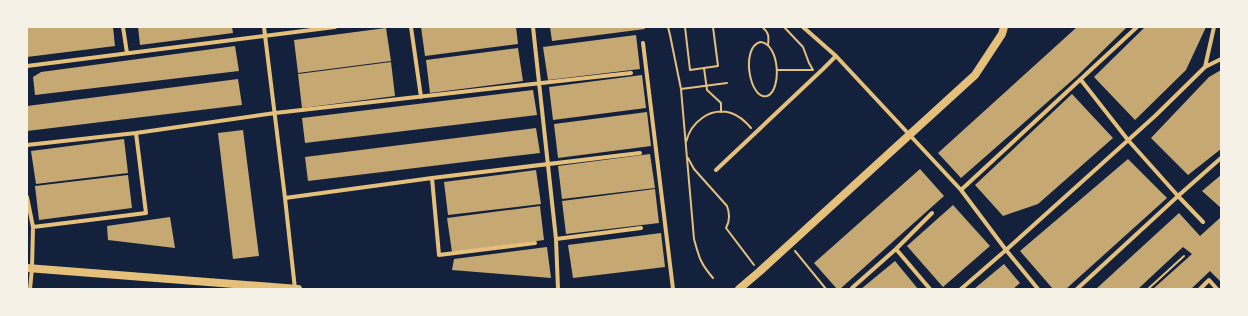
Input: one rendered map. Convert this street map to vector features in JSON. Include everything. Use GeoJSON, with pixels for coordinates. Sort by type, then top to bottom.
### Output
{"type":"FeatureCollection","features":[{"type":"Feature","properties":{"kind":"main road"},"geometry":{"type":"LineString","coordinates":[[739,289],[974,75],[1002,34],[1004,27]]}},
{"type":"Feature","properties":{"kind":"main road"},"geometry":{"type":"LineString","coordinates":[[29,268],[296,289]]}},
{"type":"Feature","properties":{"kind":"street"},"geometry":{"type":"LineString","coordinates":[[123,27],[127,53]]}},
{"type":"Feature","properties":{"kind":"street"},"geometry":{"type":"LineString","coordinates":[[264,27],[296,289]]}},
{"type":"Feature","properties":{"kind":"street"},"geometry":{"type":"LineString","coordinates":[[27,66],[335,27]]}},
{"type":"Feature","properties":{"kind":"street"},"geometry":{"type":"LineString","coordinates":[[411,27],[421,97]]}},
{"type":"Feature","properties":{"kind":"street"},"geometry":{"type":"LineString","coordinates":[[533,27],[549,165],[556,239],[558,289]]}},
{"type":"Feature","properties":{"kind":"street"},"geometry":{"type":"LineString","coordinates":[[803,27],[836,56],[961,190],[1006,250],[1038,289]]}},
{"type":"Feature","properties":{"kind":"street"},"geometry":{"type":"LineString","coordinates":[[961,190],[1137,27]]}},
{"type":"Feature","properties":{"kind":"street"},"geometry":{"type":"LineString","coordinates":[[1205,67],[1214,27]]}},
{"type":"Feature","properties":{"kind":"street"},"geometry":{"type":"LineString","coordinates":[[644,43],[673,289]]}},
{"type":"Feature","properties":{"kind":"street"},"geometry":{"type":"LineString","coordinates":[[716,170],[836,56]]}},
{"type":"Feature","properties":{"kind":"street"},"geometry":{"type":"LineString","coordinates":[[961,289],[1155,116],[1205,67],[1221,59]]}},
{"type":"Feature","properties":{"kind":"street"},"geometry":{"type":"LineString","coordinates":[[27,145],[136,133],[275,113],[631,73]]}},
{"type":"Feature","properties":{"kind":"street"},"geometry":{"type":"LineString","coordinates":[[1081,80],[1128,140],[1203,222]]}},
{"type":"Feature","properties":{"kind":"street"},"geometry":{"type":"LineString","coordinates":[[33,227],[146,213],[136,133]]}},
{"type":"Feature","properties":{"kind":"street"},"geometry":{"type":"LineString","coordinates":[[285,198],[432,178],[640,153]]}},
{"type":"Feature","properties":{"kind":"street"},"geometry":{"type":"LineString","coordinates":[[1077,289],[1221,158]]}},
{"type":"Feature","properties":{"kind":"street"},"geometry":{"type":"LineString","coordinates":[[432,178],[439,255],[535,243]]}},
{"type":"Feature","properties":{"kind":"street"},"geometry":{"type":"LineString","coordinates":[[27,197],[33,227],[29,268],[30,289]]}},
{"type":"Feature","properties":{"kind":"street"},"geometry":{"type":"LineString","coordinates":[[852,288],[896,248],[932,212]]}},
{"type":"Feature","properties":{"kind":"street"},"geometry":{"type":"LineString","coordinates":[[556,239],[641,228]]}},
{"type":"Feature","properties":{"kind":"street"},"geometry":{"type":"LineString","coordinates":[[896,248],[930,289]]}},
{"type":"Feature","properties":{"kind":"street"},"geometry":{"type":"LineString","coordinates":[[1200,289],[1209,280],[1217,289]]}},
{"type":"Feature","properties":{"kind":"path"},"geometry":{"type":"LineString","coordinates":[[668,27],[681,89],[694,239],[703,267],[713,278]]}},
{"type":"Feature","properties":{"kind":"path"},"geometry":{"type":"LineString","coordinates":[[685,27],[690,70],[718,66],[714,27]]}},
{"type":"Feature","properties":{"kind":"path"},"geometry":{"type":"LineString","coordinates":[[762,27],[769,35],[768,45]]}},
{"type":"Feature","properties":{"kind":"path"},"geometry":{"type":"LineString","coordinates":[[777,70],[813,70],[809,64],[803,47],[784,27]]}},
{"type":"Feature","properties":{"kind":"path"},"geometry":{"type":"LineString","coordinates":[[764,42],[768,45],[774,54],[777,70],[776,84],[772,92],[766,96],[759,95],[753,86],[749,63],[752,48],[757,43],[764,42]]}},
{"type":"Feature","properties":{"kind":"path"},"geometry":{"type":"LineString","coordinates":[[704,68],[707,90],[720,103],[721,112]]}},
{"type":"Feature","properties":{"kind":"path"},"geometry":{"type":"LineString","coordinates":[[681,89],[727,83]]}},
{"type":"Feature","properties":{"kind":"path"},"geometry":{"type":"LineString","coordinates":[[789,244],[826,289]]}},
{"type":"Feature","properties":{"kind":"path"},"geometry":{"type":"LineString","coordinates":[[1148,289],[1184,256]]}},
{"type":"Feature","properties":{"kind":"building"},"geometry":{"type":"Polygon","coordinates":[[[27,27],[113,27],[115,46],[27,57],[27,27]]]}},
{"type":"Feature","properties":{"kind":"building"},"geometry":{"type":"Polygon","coordinates":[[[138,27],[232,27],[233,33],[140,45],[138,27]]]}},
{"type":"Feature","properties":{"kind":"building"},"geometry":{"type":"Polygon","coordinates":[[[421,27],[516,27],[518,44],[425,56],[421,27]]]}},
{"type":"Feature","properties":{"kind":"building"},"geometry":{"type":"Polygon","coordinates":[[[550,27],[644,27],[645,29],[552,41],[550,27]]]}},
{"type":"Feature","properties":{"kind":"building"},"geometry":{"type":"Polygon","coordinates":[[[1077,27],[1127,27],[1077,76],[961,178],[938,153],[1077,27]]]}},
{"type":"Feature","properties":{"kind":"building"},"geometry":{"type":"Polygon","coordinates":[[[1145,27],[1206,27],[1186,70],[1135,120],[1094,77],[1145,27]]]}},
{"type":"Feature","properties":{"kind":"building"},"geometry":{"type":"Polygon","coordinates":[[[386,28],[391,61],[298,73],[294,40],[386,28]]]}},
{"type":"Feature","properties":{"kind":"building"},"geometry":{"type":"Polygon","coordinates":[[[636,35],[640,69],[548,80],[543,47],[636,35]]]}},
{"type":"Feature","properties":{"kind":"building"},"geometry":{"type":"Polygon","coordinates":[[[235,46],[239,71],[35,95],[33,77],[41,72],[235,46]]]}},
{"type":"Feature","properties":{"kind":"building"},"geometry":{"type":"Polygon","coordinates":[[[518,48],[523,81],[430,93],[426,60],[518,48]]]}},
{"type":"Feature","properties":{"kind":"building"},"geometry":{"type":"Polygon","coordinates":[[[391,62],[395,96],[302,108],[298,74],[391,62]]]}},
{"type":"Feature","properties":{"kind":"building"},"geometry":{"type":"Polygon","coordinates":[[[1221,70],[1221,149],[1188,175],[1151,138],[1209,77],[1221,70]]]}},
{"type":"Feature","properties":{"kind":"building"},"geometry":{"type":"Polygon","coordinates":[[[642,75],[646,108],[553,120],[549,87],[642,75]]]}},
{"type":"Feature","properties":{"kind":"building"},"geometry":{"type":"Polygon","coordinates":[[[238,79],[242,105],[27,131],[27,106],[238,79]]]}},
{"type":"Feature","properties":{"kind":"building"},"geometry":{"type":"Polygon","coordinates":[[[533,90],[537,115],[305,143],[302,118],[533,90]]]}},
{"type":"Feature","properties":{"kind":"building"},"geometry":{"type":"Polygon","coordinates":[[[1072,94],[1113,138],[1038,204],[1003,216],[975,185],[1072,94]]]}},
{"type":"Feature","properties":{"kind":"building"},"geometry":{"type":"Polygon","coordinates":[[[647,112],[651,146],[558,158],[554,124],[647,112]]]}},
{"type":"Feature","properties":{"kind":"building"},"geometry":{"type":"Polygon","coordinates":[[[536,128],[540,153],[308,181],[305,157],[536,128]]]}},
{"type":"Feature","properties":{"kind":"building"},"geometry":{"type":"Polygon","coordinates":[[[243,130],[259,256],[233,259],[218,133],[243,130]]]}},
{"type":"Feature","properties":{"kind":"building"},"geometry":{"type":"Polygon","coordinates":[[[124,139],[128,173],[36,184],[31,151],[124,139]]]}},
{"type":"Feature","properties":{"kind":"building"},"geometry":{"type":"Polygon","coordinates":[[[650,154],[655,188],[562,199],[558,166],[650,154]]]}},
{"type":"Feature","properties":{"kind":"building"},"geometry":{"type":"Polygon","coordinates":[[[1128,159],[1167,198],[1066,289],[1053,289],[1020,251],[1128,159]]]}},
{"type":"Feature","properties":{"kind":"building"},"geometry":{"type":"Polygon","coordinates":[[[920,169],[944,196],[840,289],[837,289],[814,263],[920,169]]]}},
{"type":"Feature","properties":{"kind":"building"},"geometry":{"type":"Polygon","coordinates":[[[536,170],[541,204],[448,215],[444,182],[536,170]]]}},
{"type":"Feature","properties":{"kind":"building"},"geometry":{"type":"Polygon","coordinates":[[[128,175],[132,208],[39,220],[35,186],[128,175]]]}},
{"type":"Feature","properties":{"kind":"building"},"geometry":{"type":"Polygon","coordinates":[[[1221,175],[1221,208],[1202,191],[1221,175]]]}},
{"type":"Feature","properties":{"kind":"building"},"geometry":{"type":"Polygon","coordinates":[[[655,189],[659,223],[566,234],[562,201],[655,189]]]}},
{"type":"Feature","properties":{"kind":"building"},"geometry":{"type":"Polygon","coordinates":[[[953,205],[990,246],[943,287],[907,246],[953,205]]]}},
{"type":"Feature","properties":{"kind":"building"},"geometry":{"type":"Polygon","coordinates":[[[540,206],[544,240],[452,252],[447,218],[540,206]]]}},
{"type":"Feature","properties":{"kind":"building"},"geometry":{"type":"Polygon","coordinates":[[[1179,213],[1200,236],[1221,217],[1221,282],[1210,271],[1191,289],[1153,289],[1192,254],[1183,247],[1138,289],[1096,289],[1179,213]]]}},
{"type":"Feature","properties":{"kind":"building"},"geometry":{"type":"Polygon","coordinates":[[[170,217],[175,248],[108,240],[107,226],[170,217]]]}},
{"type":"Feature","properties":{"kind":"building"},"geometry":{"type":"Polygon","coordinates":[[[661,233],[665,267],[573,278],[568,245],[661,233]]]}},
{"type":"Feature","properties":{"kind":"building"},"geometry":{"type":"Polygon","coordinates":[[[547,247],[551,278],[452,270],[454,259],[547,247]]]}},
{"type":"Feature","properties":{"kind":"building"},"geometry":{"type":"Polygon","coordinates":[[[895,261],[918,289],[861,289],[895,261]]]}},
{"type":"Feature","properties":{"kind":"building"},"geometry":{"type":"Polygon","coordinates":[[[1004,264],[1020,283],[1013,289],[974,289],[1004,264]]]}}]}
